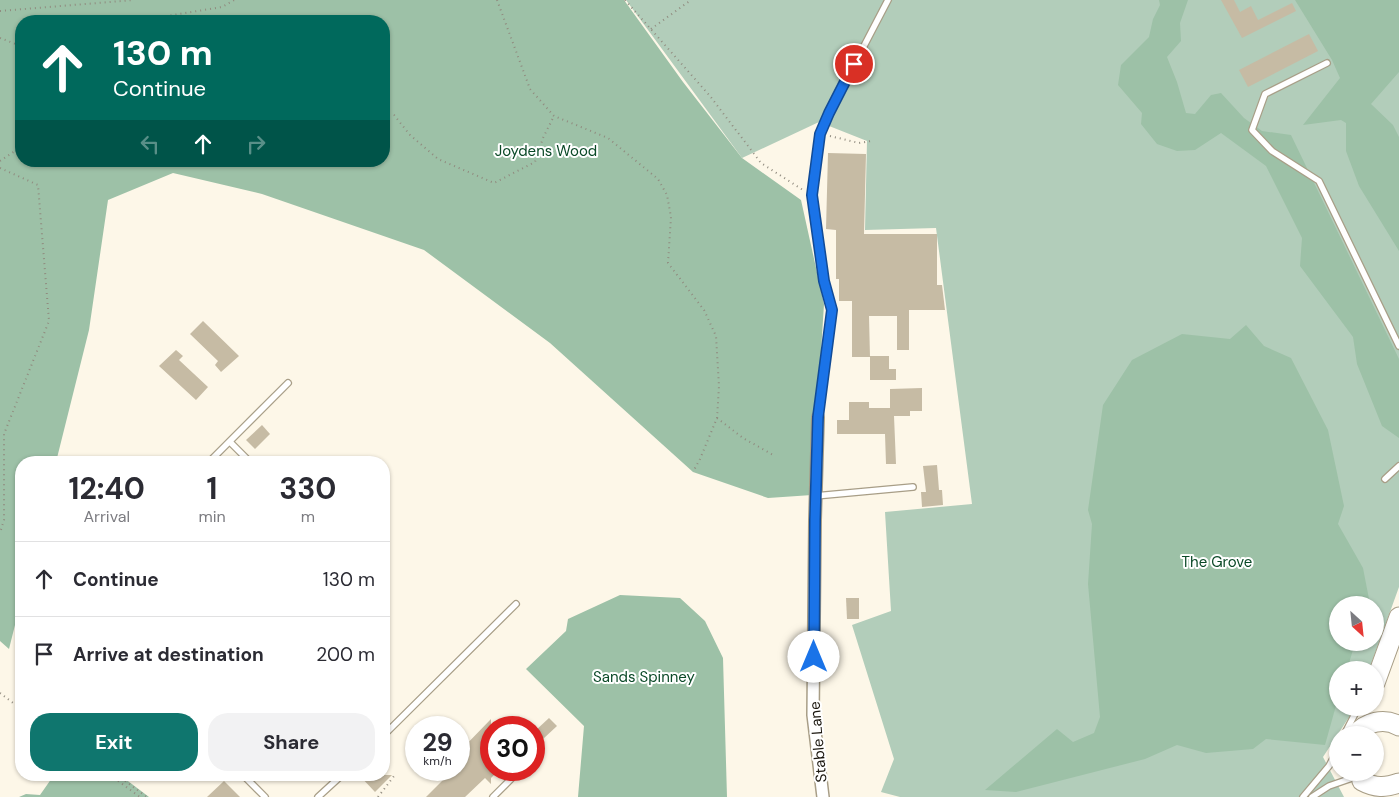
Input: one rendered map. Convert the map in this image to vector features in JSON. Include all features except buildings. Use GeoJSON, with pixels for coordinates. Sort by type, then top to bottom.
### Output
{"type":"FeatureCollection","features":[{"type":"Feature","properties":{"kind":"main road"},"geometry":{"type":"LineString","coordinates":[[1382,661],[1399,617]]}},
{"type":"Feature","properties":{"kind":"main road"},"geometry":{"type":"LineString","coordinates":[[1364,726],[1374,722],[1385,721],[1399,726]]}},
{"type":"Feature","properties":{"kind":"main road"},"geometry":{"type":"LineString","coordinates":[[1363,781],[1374,791],[1377,797]]}},
{"type":"Feature","properties":{"kind":"main road"},"geometry":{"type":"LineString","coordinates":[[1364,781],[1371,786],[1380,787],[1399,783]]}},
{"type":"Feature","properties":{"kind":"street","name":"Stable Lane"},"geometry":{"type":"LineString","coordinates":[[818,417],[815,496],[813,715],[823,797]]}},
{"type":"Feature","properties":{"kind":"lane"},"geometry":{"type":"LineString","coordinates":[[818,417],[832,310],[824,281],[812,195],[820,134],[888,0]]}},
{"type":"Feature","properties":{"kind":"lane"},"geometry":{"type":"LineString","coordinates":[[1327,63],[1265,94],[1252,130],[1272,151],[1319,181],[1399,346]]}},
{"type":"Feature","properties":{"kind":"lane"},"geometry":{"type":"LineString","coordinates":[[215,456],[288,384]]}},
{"type":"Feature","properties":{"kind":"lane"},"geometry":{"type":"LineString","coordinates":[[230,442],[244,456]]}},
{"type":"Feature","properties":{"kind":"lane"},"geometry":{"type":"LineString","coordinates":[[1385,479],[1399,466]]}},
{"type":"Feature","properties":{"kind":"lane"},"geometry":{"type":"LineString","coordinates":[[815,496],[914,487]]}},
{"type":"Feature","properties":{"kind":"lane"},"geometry":{"type":"LineString","coordinates":[[390,729],[516,604]]}},
{"type":"Feature","properties":{"kind":"lane"},"geometry":{"type":"LineString","coordinates":[[1303,797],[1329,766]]}},
{"type":"Feature","properties":{"kind":"lane"},"geometry":{"type":"LineString","coordinates":[[249,781],[265,797]]}},
{"type":"Feature","properties":{"kind":"lane"},"geometry":{"type":"LineString","coordinates":[[318,797],[335,781]]}},
{"type":"Feature","properties":{"kind":"lane"},"geometry":{"type":"LineString","coordinates":[[492,797],[508,781]]}},
{"type":"Feature","properties":{"kind":"lane"},"geometry":{"type":"LineString","coordinates":[[1312,797],[1329,786],[1344,781]]}},
{"type":"Feature","properties":{"kind":"path"},"geometry":{"type":"LineString","coordinates":[[0,11],[134,0]]}},
{"type":"Feature","properties":{"kind":"path"},"geometry":{"type":"LineString","coordinates":[[173,15],[222,7],[234,0]]}},
{"type":"Feature","properties":{"kind":"path"},"geometry":{"type":"LineString","coordinates":[[497,0],[530,89],[554,116],[608,138],[658,179],[666,195],[671,217],[668,263],[704,310],[716,336],[719,386],[718,418],[694,470]]}},
{"type":"Feature","properties":{"kind":"path"},"geometry":{"type":"LineString","coordinates":[[625,0],[710,96],[761,163],[812,195]]}},
{"type":"Feature","properties":{"kind":"path"},"geometry":{"type":"LineString","coordinates":[[651,29],[691,0]]}},
{"type":"Feature","properties":{"kind":"path"},"geometry":{"type":"LineString","coordinates":[[0,38],[15,44]]}},
{"type":"Feature","properties":{"kind":"path"},"geometry":{"type":"LineString","coordinates":[[390,115],[394,115],[410,135],[438,159],[494,183],[535,162],[543,138],[554,116]]}},
{"type":"Feature","properties":{"kind":"path"},"geometry":{"type":"LineString","coordinates":[[820,134],[859,143],[871,141]]}},
{"type":"Feature","properties":{"kind":"path"},"geometry":{"type":"LineString","coordinates":[[0,161],[15,151]]}},
{"type":"Feature","properties":{"kind":"path"},"geometry":{"type":"LineString","coordinates":[[0,168],[38,185],[49,321],[4,434],[4,520],[0,533]]}},
{"type":"Feature","properties":{"kind":"path"},"geometry":{"type":"LineString","coordinates":[[718,418],[743,438],[775,456]]}},
{"type":"Feature","properties":{"kind":"path"},"geometry":{"type":"LineString","coordinates":[[0,693],[15,704]]}},
{"type":"Feature","properties":{"kind":"path"},"geometry":{"type":"LineString","coordinates":[[378,797],[394,776]]}},
{"type":"Feature","properties":{"kind":"path"},"geometry":{"type":"LineString","coordinates":[[118,781],[140,797]]}},
{"type":"Feature","properties":{"kind":"path"},"geometry":{"type":"LineString","coordinates":[[126,781],[147,797]]}},
{"type":"Feature","properties":{"kind":"green space","name":"Joydens Wood"},"geometry":{"type":"Polygon","coordinates":[[[0,0],[624,0],[683,82],[742,158],[801,200],[824,304],[812,495],[768,498],[693,472],[550,343],[424,250],[262,194],[173,173],[108,200],[89,330],[58,456],[15,456],[15,625],[9,649],[0,641],[0,0]]]}},
{"type":"Feature","properties":{"kind":"green space"},"geometry":{"type":"Polygon","coordinates":[[[626,0],[1399,0],[1399,587],[1384,628],[1384,596],[1329,596],[1329,651],[1376,651],[1372,661],[1329,661],[1329,716],[1350,716],[1343,726],[1329,726],[1329,748],[1323,757],[1329,768],[1329,781],[1336,781],[1344,797],[900,797],[881,792],[894,759],[852,625],[891,611],[885,512],[972,504],[936,228],[865,230],[867,141],[819,122],[742,158],[626,0]]]}},
{"type":"Feature","properties":{"kind":"green space"},"geometry":{"type":"Polygon","coordinates":[[[1159,0],[1188,0],[1180,23],[1181,41],[1167,57],[1186,113],[1195,114],[1211,95],[1221,93],[1244,118],[1262,131],[1291,135],[1399,359],[1399,438],[1382,426],[1357,364],[1353,337],[1300,266],[1302,238],[1266,166],[1221,133],[1195,150],[1177,151],[1157,144],[1141,124],[1142,113],[1118,85],[1121,65],[1149,37],[1153,19],[1160,5],[1159,0]]]}},
{"type":"Feature","properties":{"kind":"green space"},"geometry":{"type":"Polygon","coordinates":[[[1295,0],[1399,0],[1399,72],[1371,104],[1393,125],[1399,137],[1399,251],[1359,186],[1346,151],[1346,123],[1341,120],[1303,125],[1340,78],[1332,60],[1295,0]]]}},
{"type":"Feature","properties":{"kind":"green space","name":"The Grove"},"geometry":{"type":"Polygon","coordinates":[[[1246,325],[1264,346],[1291,358],[1328,430],[1344,506],[1338,524],[1363,568],[1368,596],[1329,596],[1329,651],[1353,651],[1350,661],[1329,661],[1329,716],[1333,716],[1325,745],[1266,739],[1253,749],[1206,753],[1177,745],[1145,759],[1016,792],[985,790],[1057,729],[1073,742],[1094,733],[1100,717],[1088,584],[1092,524],[1088,510],[1103,405],[1132,360],[1182,334],[1230,339],[1246,325]]]}},
{"type":"Feature","properties":{"kind":"green space","name":"Sands Spinney"},"geometry":{"type":"Polygon","coordinates":[[[620,595],[680,598],[705,621],[723,658],[727,797],[578,797],[584,726],[526,669],[566,631],[568,619],[620,595]]]}},
{"type":"Feature","properties":{"kind":"green space"},"geometry":{"type":"Polygon","coordinates":[[[50,781],[128,781],[149,797],[19,797],[26,794],[40,795],[50,781]]]}},
{"type":"Feature","properties":{"kind":"route"},"geometry":{"type":"LineString","coordinates":[[814,657],[818,417],[832,310],[824,281],[812,195],[820,134],[854,64]]}}]}
